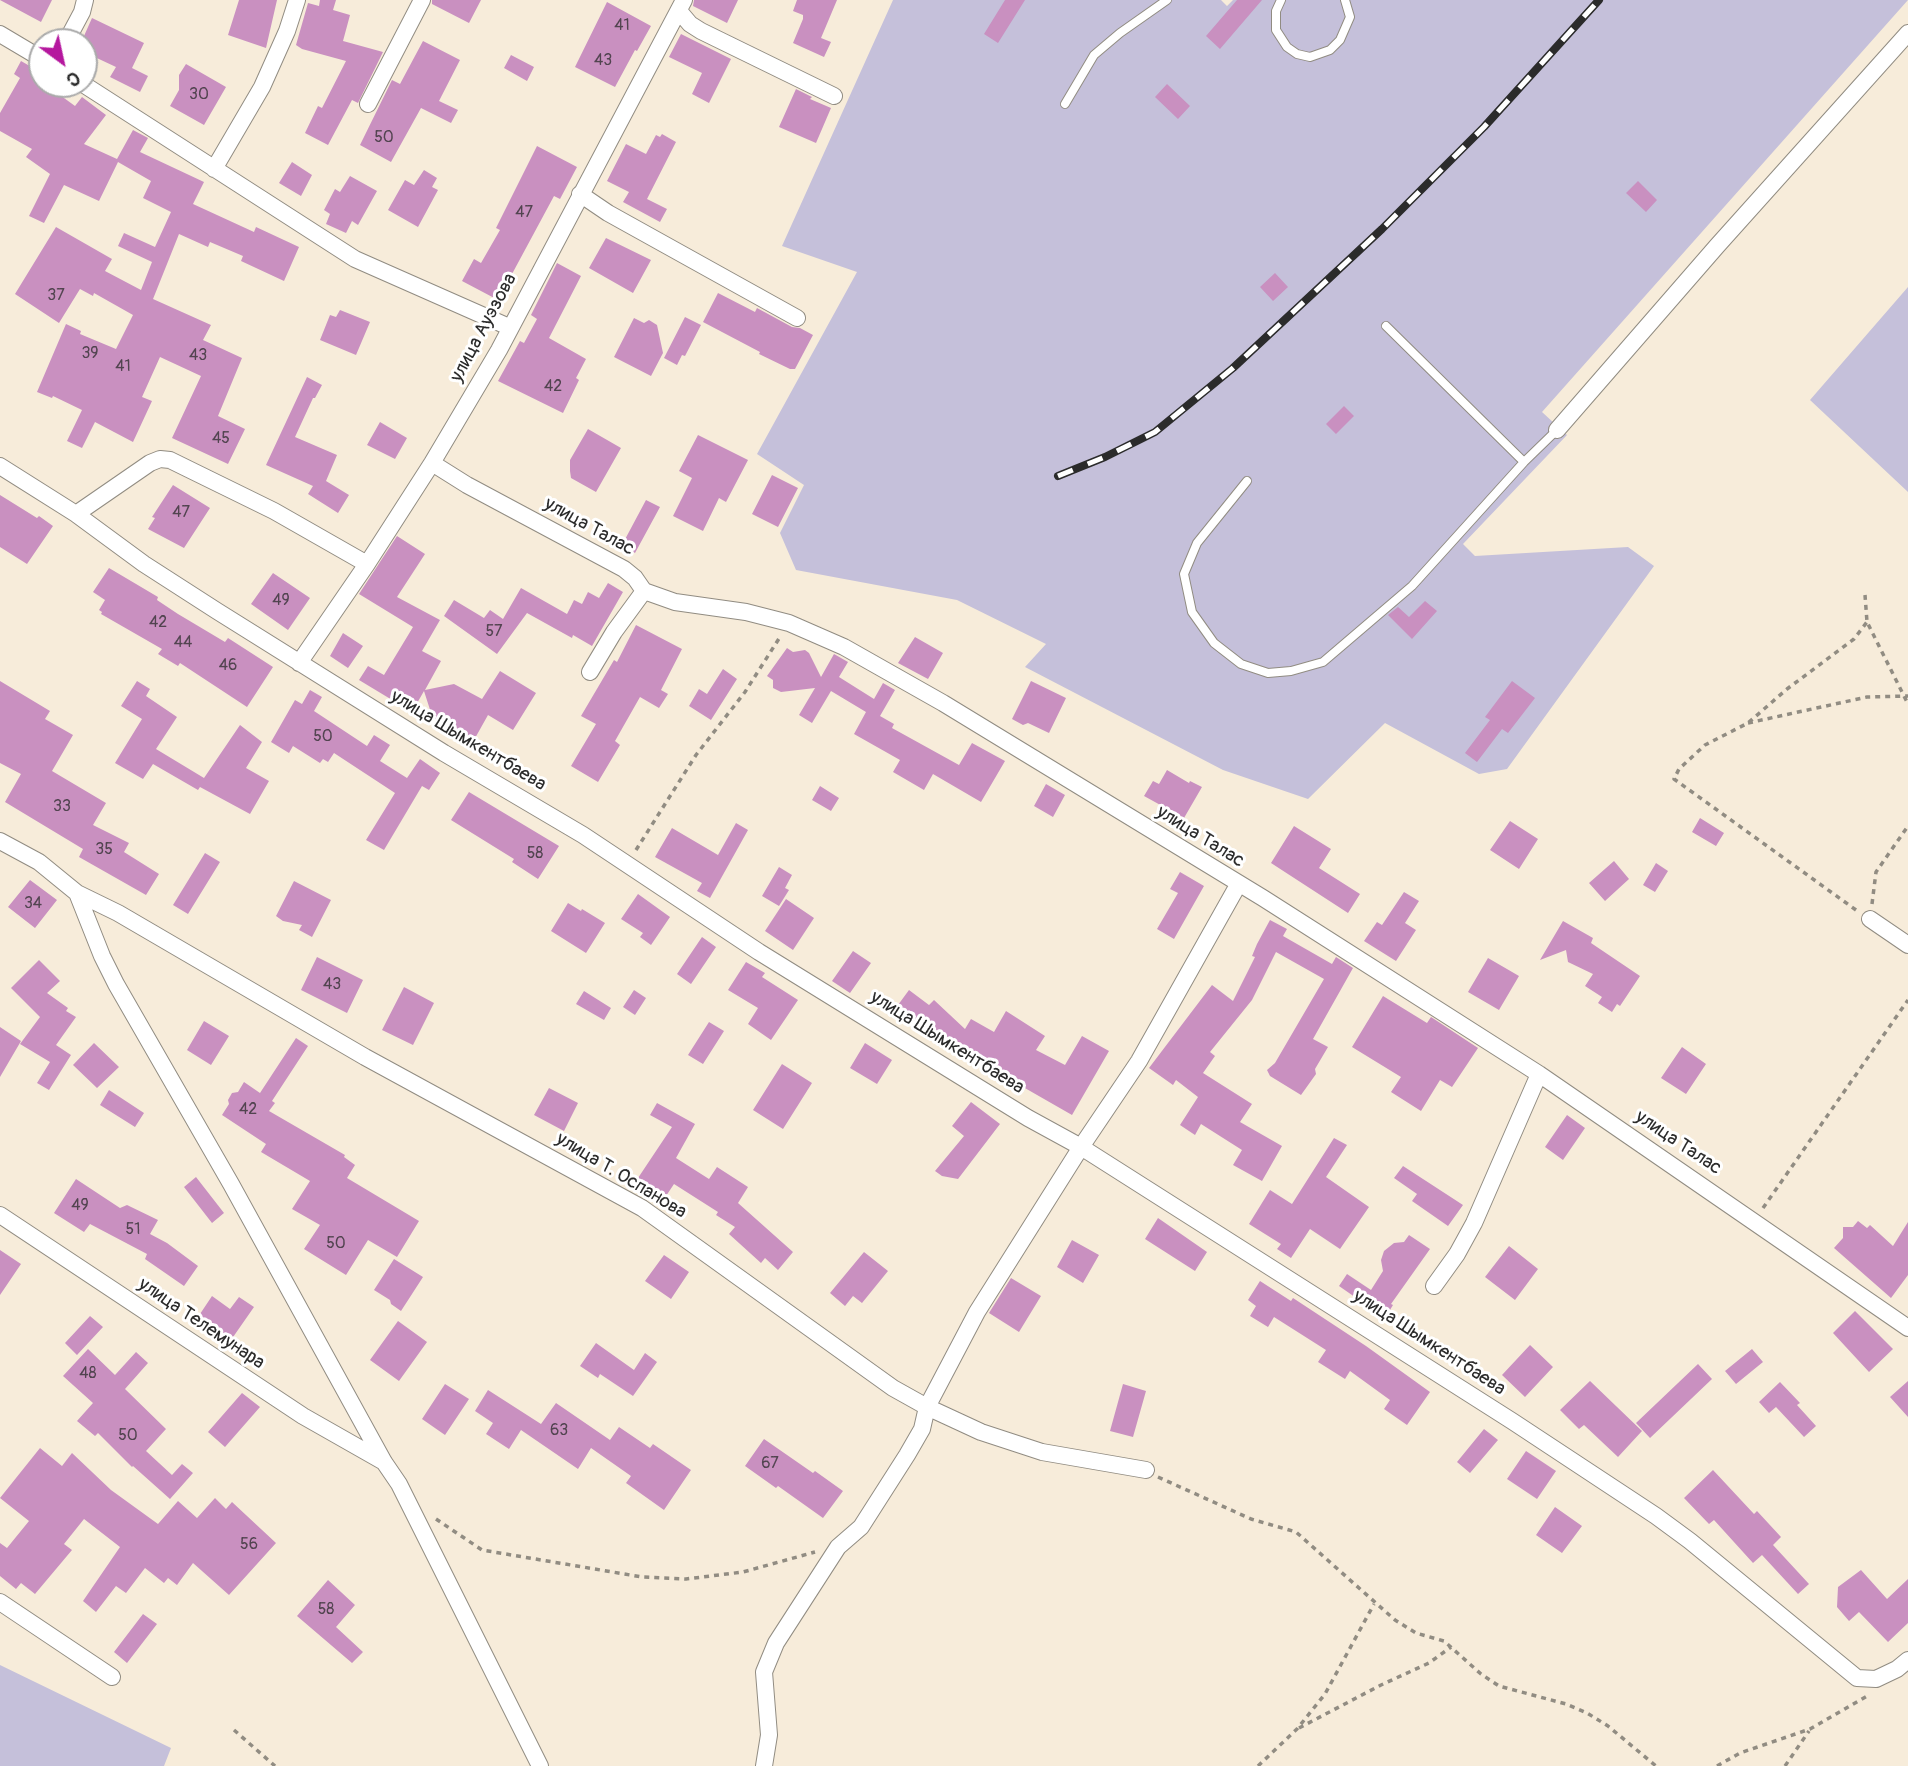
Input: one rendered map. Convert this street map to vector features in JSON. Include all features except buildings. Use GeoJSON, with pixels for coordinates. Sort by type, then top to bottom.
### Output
{"type":"FeatureCollection","features":[{"type":"Feature","properties":{"kind":"street"},"geometry":{"type":"LineString","coordinates":[[73,28],[85,0]]}},
{"type":"Feature","properties":{"kind":"street"},"geometry":{"type":"LineString","coordinates":[[214,169],[262,88],[297,0]]}},
{"type":"Feature","properties":{"kind":"street"},"geometry":{"type":"LineString","coordinates":[[368,104],[422,0]]}},
{"type":"Feature","properties":{"kind":"street"},"geometry":{"type":"LineString","coordinates":[[682,5],[690,23],[701,31],[834,96]]}},
{"type":"Feature","properties":{"kind":"street","name":"улица Ауэзова"},"geometry":{"type":"LineString","coordinates":[[299,663],[432,463],[499,350],[682,5]]}},
{"type":"Feature","properties":{"kind":"street"},"geometry":{"type":"LineString","coordinates":[[1557,430],[1908,33]]}},
{"type":"Feature","properties":{"kind":"street"},"geometry":{"type":"LineString","coordinates":[[0,34],[28,51]]}},
{"type":"Feature","properties":{"kind":"street"},"geometry":{"type":"LineString","coordinates":[[98,94],[355,259],[509,327]]}},
{"type":"Feature","properties":{"kind":"street"},"geometry":{"type":"LineString","coordinates":[[580,194],[608,213],[797,318]]}},
{"type":"Feature","properties":{"kind":"street"},"geometry":{"type":"LineString","coordinates":[[76,514],[150,463],[160,459],[170,460],[274,511],[367,564]]}},
{"type":"Feature","properties":{"kind":"street","name":"улица Талас"},"geometry":{"type":"LineString","coordinates":[[432,463],[467,485],[624,569],[635,578],[644,592],[675,602],[746,612],[789,623],[844,648],[943,703],[1263,898],[1539,1074],[1908,1328]]}},
{"type":"Feature","properties":{"kind":"street","name":"улица Шымкентбаева"},"geometry":{"type":"LineString","coordinates":[[0,466],[299,663],[583,835],[759,952],[1028,1118],[1081,1147],[1387,1340],[1656,1516],[1857,1678],[1876,1679],[1908,1660]]}},
{"type":"Feature","properties":{"kind":"street"},"geometry":{"type":"LineString","coordinates":[[590,672],[614,632],[644,592]]}},
{"type":"Feature","properties":{"kind":"street","name":"улица Т. Оспанова"},"geometry":{"type":"LineString","coordinates":[[0,841],[39,862],[77,893],[118,913],[365,1057],[642,1208],[893,1388],[927,1407],[981,1432],[1042,1452],[1146,1470]]}},
{"type":"Feature","properties":{"kind":"street"},"geometry":{"type":"LineString","coordinates":[[764,1766],[769,1735],[764,1672],[776,1643],[838,1547],[861,1527],[878,1503],[922,1429],[927,1407],[977,1312],[1139,1061],[1238,885]]}},
{"type":"Feature","properties":{"kind":"street","name":"улица Т. Оспанова"},"geometry":{"type":"LineString","coordinates":[[77,893],[116,984],[238,1196],[384,1462],[399,1484],[540,1766]]}},
{"type":"Feature","properties":{"kind":"street"},"geometry":{"type":"LineString","coordinates":[[1870,919],[1908,945]]}},
{"type":"Feature","properties":{"kind":"street"},"geometry":{"type":"LineString","coordinates":[[1434,1286],[1475,1223],[1539,1074]]}},
{"type":"Feature","properties":{"kind":"street","name":"улица Телемунара"},"geometry":{"type":"LineString","coordinates":[[0,1215],[303,1416],[384,1462]]}},
{"type":"Feature","properties":{"kind":"street"},"geometry":{"type":"LineString","coordinates":[[0,1602],[112,1677]]}},
{"type":"Feature","properties":{"kind":"lane"},"geometry":{"type":"LineString","coordinates":[[1065,104],[1094,55],[1167,0]]}},
{"type":"Feature","properties":{"kind":"lane"},"geometry":{"type":"LineString","coordinates":[[1281,0],[1276,11],[1276,30],[1287,47],[1297,54],[1310,57],[1330,50],[1340,40],[1350,17],[1345,0]]}},
{"type":"Feature","properties":{"kind":"lane"},"geometry":{"type":"LineString","coordinates":[[1386,326],[1524,462]]}},
{"type":"Feature","properties":{"kind":"lane"},"geometry":{"type":"LineString","coordinates":[[1247,481],[1198,543],[1184,574],[1192,612],[1214,643],[1241,664],[1268,673],[1291,671],[1323,662],[1412,586],[1524,462],[1557,430]]}},
{"type":"Feature","properties":{"kind":"path"},"geometry":{"type":"LineString","coordinates":[[1865,595],[1867,622],[1908,704]]}},
{"type":"Feature","properties":{"kind":"path"},"geometry":{"type":"LineString","coordinates":[[1867,622],[1854,639],[1787,689],[1748,723],[1705,746],[1679,769],[1674,779],[1870,919],[1875,872],[1908,826]]}},
{"type":"Feature","properties":{"kind":"path"},"geometry":{"type":"LineString","coordinates":[[627,864],[696,755],[745,692],[789,623]]}},
{"type":"Feature","properties":{"kind":"path"},"geometry":{"type":"LineString","coordinates":[[1748,723],[1867,697],[1905,696]]}},
{"type":"Feature","properties":{"kind":"path"},"geometry":{"type":"LineString","coordinates":[[1754,1220],[1908,1000]]}},
{"type":"Feature","properties":{"kind":"path"},"geometry":{"type":"LineString","coordinates":[[1146,1470],[1251,1518],[1296,1532],[1374,1603],[1416,1633],[1444,1641],[1480,1674],[1499,1686],[1566,1704],[1587,1713],[1608,1726],[1656,1766]]}},
{"type":"Feature","properties":{"kind":"path"},"geometry":{"type":"LineString","coordinates":[[428,1512],[482,1550],[642,1577],[686,1579],[743,1572],[794,1556],[838,1547]]}},
{"type":"Feature","properties":{"kind":"path"},"geometry":{"type":"LineString","coordinates":[[1258,1766],[1297,1729],[1325,1694],[1374,1603]]}},
{"type":"Feature","properties":{"kind":"path"},"geometry":{"type":"LineString","coordinates":[[1297,1729],[1381,1685],[1429,1664],[1451,1647]]}},
{"type":"Feature","properties":{"kind":"path"},"geometry":{"type":"LineString","coordinates":[[1717,1766],[1740,1753],[1810,1729],[1875,1691]]}},
{"type":"Feature","properties":{"kind":"path"},"geometry":{"type":"LineString","coordinates":[[1785,1766],[1810,1729]]}},
{"type":"Feature","properties":{"kind":"path"},"geometry":{"type":"LineString","coordinates":[[234,1730],[275,1766]]}},
{"type":"Feature","properties":{"kind":"shaded area"},"geometry":{"type":"Polygon","coordinates":[[[893,0],[1221,0],[1227,6],[1233,0],[1908,0],[1542,412],[1567,435],[1463,544],[1475,556],[1628,547],[1654,566],[1507,769],[1479,774],[1385,723],[1308,799],[1223,770],[1025,667],[1046,644],[957,600],[796,570],[780,533],[804,485],[757,454],[857,272],[782,246],[893,0]]]}},
{"type":"Feature","properties":{"kind":"shaded area"},"geometry":{"type":"Polygon","coordinates":[[[1908,287],[1908,492],[1810,400],[1908,287]]]}},
{"type":"Feature","properties":{"kind":"shaded area"},"geometry":{"type":"Polygon","coordinates":[[[0,1665],[171,1748],[164,1766],[0,1766],[0,1665]]]}},
{"type":"Feature","properties":{"kind":"railway"},"geometry":{"type":"LineString","coordinates":[[1058,476],[1105,457],[1155,432],[1233,368],[1382,229],[1484,127],[1599,0]]}}]}
